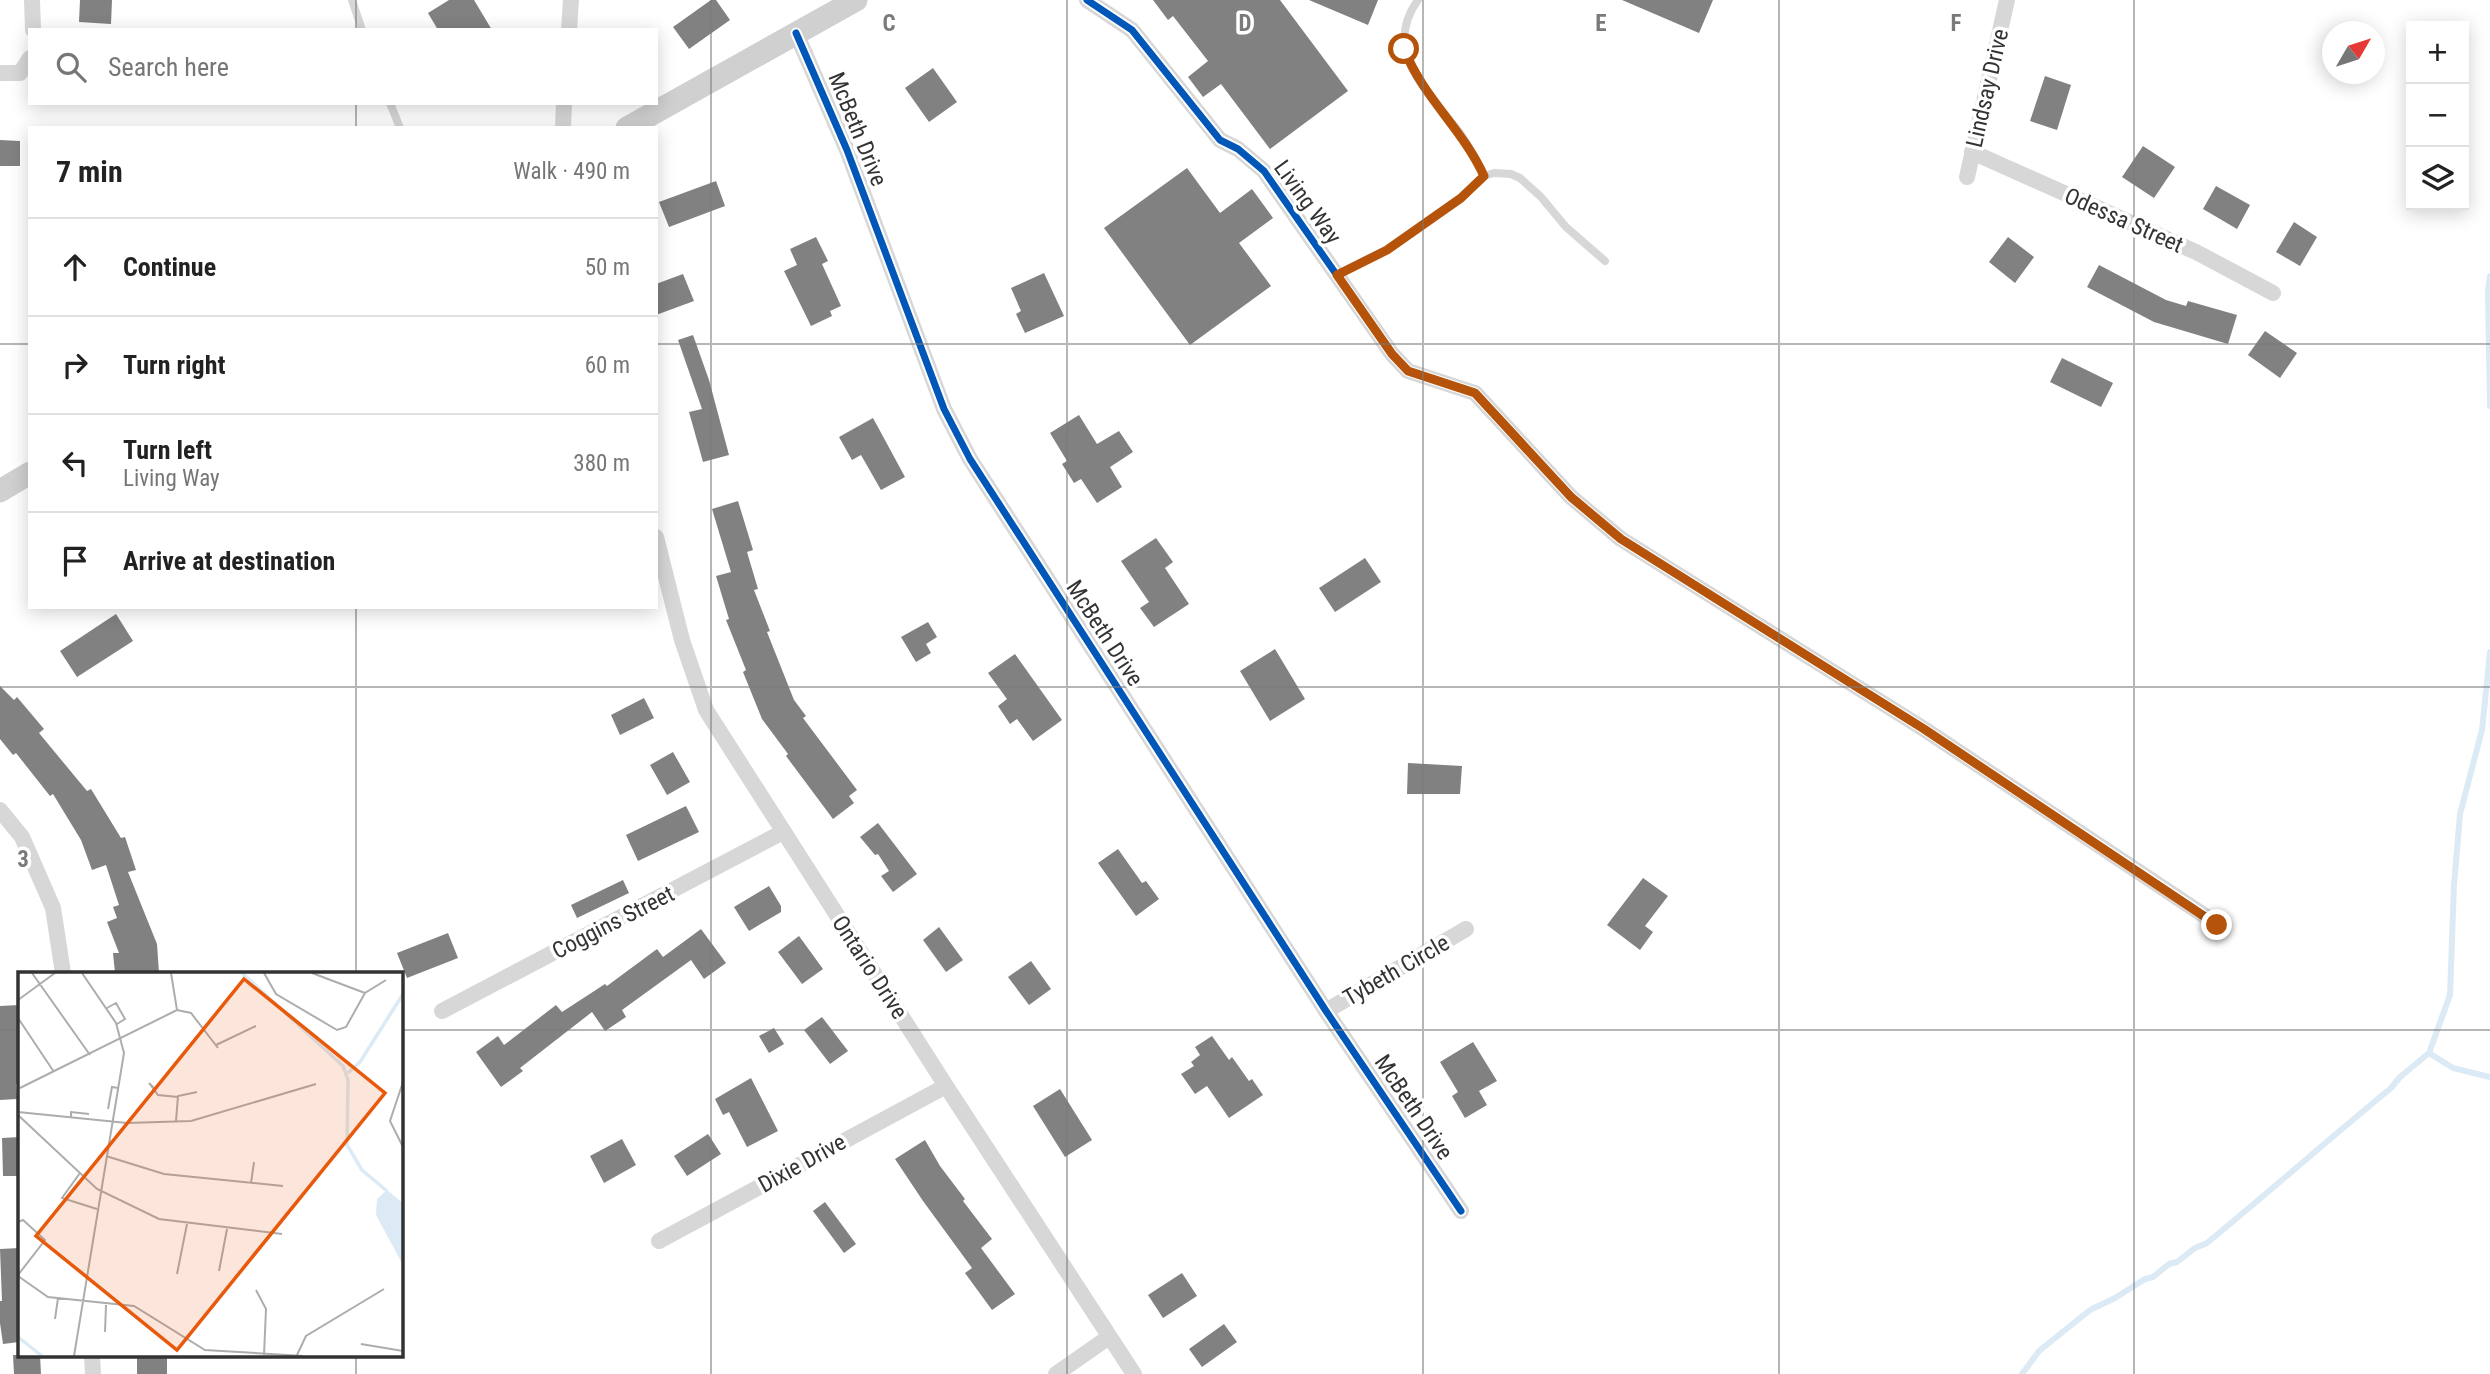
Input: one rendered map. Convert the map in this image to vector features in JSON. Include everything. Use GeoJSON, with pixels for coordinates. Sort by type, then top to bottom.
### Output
{"type":"FeatureCollection","features":[{"type":"Feature","properties":{"kind":"street"},"geometry":{"type":"LineString","coordinates":[[32,0],[33,28]]}},
{"type":"Feature","properties":{"kind":"street"},"geometry":{"type":"LineString","coordinates":[[569,28],[571,0]]}},
{"type":"Feature","properties":{"kind":"street"},"geometry":{"type":"LineString","coordinates":[[631,126],[856,0]]}},
{"type":"Feature","properties":{"kind":"street","name":"Living Way"},"geometry":{"type":"LineString","coordinates":[[1087,0],[1132,30],[1220,140],[1238,149],[1264,171],[1392,354],[1408,371],[1475,393],[1571,497],[1621,539],[1924,729],[2217,925]]}},
{"type":"Feature","properties":{"kind":"street","name":"Lindsay Drive"},"geometry":{"type":"LineString","coordinates":[[1967,177],[2007,0]]}},
{"type":"Feature","properties":{"kind":"street","name":"McBeth Drive"},"geometry":{"type":"LineString","coordinates":[[796,33],[847,150],[944,409],[970,459],[1326,1012],[1461,1211]]}},
{"type":"Feature","properties":{"kind":"street"},"geometry":{"type":"LineString","coordinates":[[0,73],[20,72],[28,61]]}},
{"type":"Feature","properties":{"kind":"street"},"geometry":{"type":"LineString","coordinates":[[563,126],[564,105]]}},
{"type":"Feature","properties":{"kind":"street","name":"Odessa Street"},"geometry":{"type":"LineString","coordinates":[[1972,152],[2196,252],[2273,293]]}},
{"type":"Feature","properties":{"kind":"street"},"geometry":{"type":"LineString","coordinates":[[0,491],[28,474]]}},
{"type":"Feature","properties":{"kind":"street","name":"Ontario Drive"},"geometry":{"type":"LineString","coordinates":[[658,545],[682,640],[706,710],[1134,1374]]}},
{"type":"Feature","properties":{"kind":"street"},"geometry":{"type":"LineString","coordinates":[[0,810],[22,837],[53,908],[63,972]]}},
{"type":"Feature","properties":{"kind":"street","name":"Coggins Street"},"geometry":{"type":"LineString","coordinates":[[442,1011],[783,832]]}},
{"type":"Feature","properties":{"kind":"street","name":"Tybeth Circle"},"geometry":{"type":"LineString","coordinates":[[1326,1012],[1466,929]]}},
{"type":"Feature","properties":{"kind":"street","name":"Dixie Drive"},"geometry":{"type":"LineString","coordinates":[[659,1241],[946,1086]]}},
{"type":"Feature","properties":{"kind":"street"},"geometry":{"type":"LineString","coordinates":[[1056,1374],[1109,1337]]}},
{"type":"Feature","properties":{"kind":"street"},"geometry":{"type":"LineString","coordinates":[[92,1356],[93,1374]]}},
{"type":"Feature","properties":{"kind":"lane"},"geometry":{"type":"LineString","coordinates":[[352,0],[361,28]]}},
{"type":"Feature","properties":{"kind":"lane"},"geometry":{"type":"LineString","coordinates":[[1418,0],[1408,19],[1404,49],[1413,72],[1431,100],[1473,152],[1484,176]]}},
{"type":"Feature","properties":{"kind":"lane"},"geometry":{"type":"LineString","coordinates":[[391,105],[399,126]]}},
{"type":"Feature","properties":{"kind":"lane"},"geometry":{"type":"LineString","coordinates":[[1337,275],[1387,250],[1461,198],[1484,176],[1504,173],[1520,178],[1541,197],[1566,228],[1605,261]]}},
{"type":"Feature","properties":{"kind":"building"},"geometry":{"type":"Polygon","coordinates":[[[80,0],[112,0],[111,24],[79,22],[80,0]]]}},
{"type":"Feature","properties":{"kind":"building"},"geometry":{"type":"Polygon","coordinates":[[[449,0],[474,0],[491,28],[437,28],[428,13],[449,0]]]}},
{"type":"Feature","properties":{"kind":"building"},"geometry":{"type":"Polygon","coordinates":[[[711,0],[716,0],[730,20],[689,49],[673,27],[711,0]]]}},
{"type":"Feature","properties":{"kind":"building"},"geometry":{"type":"Polygon","coordinates":[[[1153,0],[1280,0],[1348,91],[1270,149],[1221,84],[1203,97],[1188,77],[1208,61],[1173,16],[1168,20],[1153,0]]]}},
{"type":"Feature","properties":{"kind":"building"},"geometry":{"type":"Polygon","coordinates":[[[1309,0],[1378,0],[1368,25],[1309,0]]]}},
{"type":"Feature","properties":{"kind":"building"},"geometry":{"type":"Polygon","coordinates":[[[1622,0],[1713,0],[1699,33],[1622,0]]]}},
{"type":"Feature","properties":{"kind":"building"},"geometry":{"type":"Polygon","coordinates":[[[933,68],[957,102],[929,122],[905,88],[933,68]]]}},
{"type":"Feature","properties":{"kind":"building"},"geometry":{"type":"Polygon","coordinates":[[[2045,76],[2071,85],[2057,130],[2030,121],[2045,76]]]}},
{"type":"Feature","properties":{"kind":"building"},"geometry":{"type":"Polygon","coordinates":[[[0,140],[20,141],[20,166],[0,166],[0,140]]]}},
{"type":"Feature","properties":{"kind":"building"},"geometry":{"type":"Polygon","coordinates":[[[2143,146],[2175,167],[2154,198],[2122,177],[2143,146]]]}},
{"type":"Feature","properties":{"kind":"building"},"geometry":{"type":"Polygon","coordinates":[[[1187,168],[1220,213],[1252,189],[1273,218],[1239,243],[1271,286],[1190,345],[1104,228],[1187,168]]]}},
{"type":"Feature","properties":{"kind":"building"},"geometry":{"type":"Polygon","coordinates":[[[716,181],[725,206],[669,227],[659,202],[716,181]]]}},
{"type":"Feature","properties":{"kind":"building"},"geometry":{"type":"Polygon","coordinates":[[[2216,186],[2250,205],[2237,229],[2203,209],[2216,186]]]}},
{"type":"Feature","properties":{"kind":"building"},"geometry":{"type":"Polygon","coordinates":[[[2294,222],[2317,237],[2300,266],[2276,252],[2294,222]]]}},
{"type":"Feature","properties":{"kind":"building"},"geometry":{"type":"Polygon","coordinates":[[[816,237],[828,261],[822,264],[841,306],[830,311],[832,316],[811,326],[784,271],[797,265],[790,249],[816,237]]]}},
{"type":"Feature","properties":{"kind":"building"},"geometry":{"type":"Polygon","coordinates":[[[2008,237],[2034,257],[2015,283],[1989,262],[2008,237]]]}},
{"type":"Feature","properties":{"kind":"building"},"geometry":{"type":"Polygon","coordinates":[[[2099,265],[2166,300],[2186,306],[2188,301],[2237,315],[2228,344],[2154,322],[2087,287],[2099,265]]]}},
{"type":"Feature","properties":{"kind":"building"},"geometry":{"type":"Polygon","coordinates":[[[1044,273],[1064,316],[1025,333],[1016,314],[1021,311],[1011,288],[1044,273]]]}},
{"type":"Feature","properties":{"kind":"building"},"geometry":{"type":"Polygon","coordinates":[[[683,274],[694,301],[658,314],[658,283],[683,274]]]}},
{"type":"Feature","properties":{"kind":"building"},"geometry":{"type":"Polygon","coordinates":[[[2265,331],[2297,353],[2280,378],[2248,355],[2265,331]]]}},
{"type":"Feature","properties":{"kind":"building"},"geometry":{"type":"Polygon","coordinates":[[[693,335],[709,380],[729,455],[703,462],[689,412],[702,409],[678,340],[693,335]]]}},
{"type":"Feature","properties":{"kind":"building"},"geometry":{"type":"Polygon","coordinates":[[[2062,358],[2113,383],[2101,407],[2050,382],[2062,358]]]}},
{"type":"Feature","properties":{"kind":"building"},"geometry":{"type":"Polygon","coordinates":[[[1079,415],[1097,444],[1119,431],[1133,452],[1110,467],[1122,487],[1097,503],[1081,479],[1074,483],[1062,464],[1067,461],[1050,433],[1079,415]]]}},
{"type":"Feature","properties":{"kind":"building"},"geometry":{"type":"Polygon","coordinates":[[[873,418],[905,477],[881,490],[861,455],[852,460],[839,437],[873,418]]]}},
{"type":"Feature","properties":{"kind":"building"},"geometry":{"type":"Polygon","coordinates":[[[738,501],[753,550],[747,552],[758,589],[754,590],[770,631],[767,632],[794,700],[806,716],[803,718],[857,790],[849,796],[854,803],[833,819],[762,719],[726,620],[729,619],[716,576],[731,572],[712,509],[738,501]]]}},
{"type":"Feature","properties":{"kind":"building"},"geometry":{"type":"Polygon","coordinates":[[[1156,538],[1173,562],[1165,568],[1189,604],[1154,627],[1140,608],[1149,602],[1121,561],[1156,538]]]}},
{"type":"Feature","properties":{"kind":"building"},"geometry":{"type":"Polygon","coordinates":[[[1365,558],[1381,582],[1335,612],[1319,588],[1365,558]]]}},
{"type":"Feature","properties":{"kind":"building"},"geometry":{"type":"Polygon","coordinates":[[[116,614],[133,641],[77,677],[60,651],[116,614]]]}},
{"type":"Feature","properties":{"kind":"building"},"geometry":{"type":"Polygon","coordinates":[[[928,622],[937,637],[926,644],[931,653],[916,662],[901,637],[928,622]]]}},
{"type":"Feature","properties":{"kind":"building"},"geometry":{"type":"Polygon","coordinates":[[[1275,649],[1305,699],[1270,721],[1240,671],[1275,649]]]}},
{"type":"Feature","properties":{"kind":"building"},"geometry":{"type":"Polygon","coordinates":[[[1015,654],[1062,720],[1033,741],[1017,719],[1010,724],[998,706],[1007,699],[988,673],[1015,654]]]}},
{"type":"Feature","properties":{"kind":"building"},"geometry":{"type":"Polygon","coordinates":[[[0,686],[14,700],[17,697],[44,729],[39,733],[87,791],[91,789],[121,838],[125,837],[136,870],[128,872],[157,944],[159,972],[115,972],[113,953],[119,953],[107,922],[117,918],[113,907],[119,905],[106,865],[92,870],[81,840],[53,794],[50,796],[16,753],[13,755],[0,739],[0,686]]]}},
{"type":"Feature","properties":{"kind":"building"},"geometry":{"type":"Polygon","coordinates":[[[644,698],[654,718],[620,735],[611,715],[644,698]]]}},
{"type":"Feature","properties":{"kind":"building"},"geometry":{"type":"Polygon","coordinates":[[[673,752],[690,782],[667,795],[650,765],[673,752]]]}},
{"type":"Feature","properties":{"kind":"building"},"geometry":{"type":"Polygon","coordinates":[[[1408,763],[1462,766],[1460,794],[1407,794],[1408,763]]]}},
{"type":"Feature","properties":{"kind":"building"},"geometry":{"type":"Polygon","coordinates":[[[686,806],[699,832],[638,861],[626,835],[686,806]]]}},
{"type":"Feature","properties":{"kind":"building"},"geometry":{"type":"Polygon","coordinates":[[[878,823],[917,874],[893,892],[881,876],[889,871],[878,854],[875,855],[860,837],[878,823]]]}},
{"type":"Feature","properties":{"kind":"building"},"geometry":{"type":"Polygon","coordinates":[[[1118,849],[1142,883],[1146,881],[1159,899],[1136,916],[1098,863],[1118,849]]]}},
{"type":"Feature","properties":{"kind":"building"},"geometry":{"type":"Polygon","coordinates":[[[1643,878],[1668,896],[1645,926],[1653,932],[1640,950],[1607,925],[1643,878]]]}},
{"type":"Feature","properties":{"kind":"building"},"geometry":{"type":"Polygon","coordinates":[[[623,880],[629,893],[577,918],[571,905],[623,880]]]}},
{"type":"Feature","properties":{"kind":"building"},"geometry":{"type":"Polygon","coordinates":[[[769,886],[781,906],[781,912],[749,931],[734,907],[769,886]]]}},
{"type":"Feature","properties":{"kind":"building"},"geometry":{"type":"Polygon","coordinates":[[[939,927],[963,960],[946,972],[923,940],[939,927]]]}},
{"type":"Feature","properties":{"kind":"building"},"geometry":{"type":"Polygon","coordinates":[[[701,929],[726,963],[704,979],[691,960],[622,1010],[626,1017],[605,1031],[592,1012],[520,1068],[523,1071],[501,1087],[476,1052],[498,1036],[504,1045],[556,1005],[562,1012],[605,984],[607,986],[657,949],[663,957],[701,929]]]}},
{"type":"Feature","properties":{"kind":"building"},"geometry":{"type":"Polygon","coordinates":[[[448,933],[458,958],[407,978],[397,953],[448,933]]]}},
{"type":"Feature","properties":{"kind":"building"},"geometry":{"type":"Polygon","coordinates":[[[799,936],[823,969],[802,984],[778,952],[799,936]]]}},
{"type":"Feature","properties":{"kind":"building"},"geometry":{"type":"Polygon","coordinates":[[[1031,961],[1051,989],[1029,1005],[1008,977],[1031,961]]]}},
{"type":"Feature","properties":{"kind":"building"},"geometry":{"type":"Polygon","coordinates":[[[18,1005],[17,1099],[0,1100],[0,1006],[18,1005]]]}},
{"type":"Feature","properties":{"kind":"building"},"geometry":{"type":"Polygon","coordinates":[[[822,1017],[848,1051],[830,1064],[804,1030],[822,1017]]]}},
{"type":"Feature","properties":{"kind":"building"},"geometry":{"type":"Polygon","coordinates":[[[774,1028],[784,1044],[769,1053],[759,1036],[774,1028]]]}},
{"type":"Feature","properties":{"kind":"building"},"geometry":{"type":"Polygon","coordinates":[[[1212,1036],[1229,1060],[1232,1057],[1263,1095],[1229,1118],[1207,1086],[1195,1094],[1181,1074],[1194,1066],[1191,1062],[1200,1055],[1195,1047],[1212,1036]]]}},
{"type":"Feature","properties":{"kind":"building"},"geometry":{"type":"Polygon","coordinates":[[[1473,1042],[1497,1081],[1479,1091],[1487,1105],[1465,1118],[1452,1096],[1458,1092],[1440,1062],[1473,1042]]]}},
{"type":"Feature","properties":{"kind":"building"},"geometry":{"type":"Polygon","coordinates":[[[751,1078],[778,1131],[747,1147],[729,1112],[723,1115],[715,1099],[751,1078]]]}},
{"type":"Feature","properties":{"kind":"building"},"geometry":{"type":"Polygon","coordinates":[[[1060,1089],[1092,1140],[1065,1157],[1033,1106],[1060,1089]]]}},
{"type":"Feature","properties":{"kind":"building"},"geometry":{"type":"Polygon","coordinates":[[[708,1134],[721,1154],[687,1176],[674,1156],[708,1134]]]}},
{"type":"Feature","properties":{"kind":"building"},"geometry":{"type":"Polygon","coordinates":[[[18,1137],[18,1176],[3,1176],[2,1138],[18,1137]]]}},
{"type":"Feature","properties":{"kind":"building"},"geometry":{"type":"Polygon","coordinates":[[[622,1139],[636,1165],[604,1183],[590,1156],[622,1139]]]}},
{"type":"Feature","properties":{"kind":"building"},"geometry":{"type":"Polygon","coordinates":[[[925,1140],[940,1166],[965,1199],[963,1201],[992,1239],[981,1248],[1015,1294],[992,1310],[965,1273],[972,1268],[895,1159],[925,1140]]]}},
{"type":"Feature","properties":{"kind":"building"},"geometry":{"type":"Polygon","coordinates":[[[825,1202],[856,1244],[844,1253],[813,1211],[825,1202]]]}},
{"type":"Feature","properties":{"kind":"building"},"geometry":{"type":"Polygon","coordinates":[[[18,1248],[18,1342],[3,1344],[0,1323],[0,1249],[18,1248]]]}},
{"type":"Feature","properties":{"kind":"building"},"geometry":{"type":"Polygon","coordinates":[[[1182,1273],[1197,1296],[1163,1318],[1148,1295],[1182,1273]]]}},
{"type":"Feature","properties":{"kind":"building"},"geometry":{"type":"Polygon","coordinates":[[[1224,1324],[1237,1342],[1202,1367],[1189,1349],[1224,1324]]]}},
{"type":"Feature","properties":{"kind":"building"},"geometry":{"type":"Polygon","coordinates":[[[13,1355],[40,1356],[41,1374],[14,1374],[13,1355]]]}},
{"type":"Feature","properties":{"kind":"building"},"geometry":{"type":"Polygon","coordinates":[[[137,1356],[167,1356],[167,1374],[137,1374],[137,1356]]]}},
{"type":"Feature","properties":{"kind":"waterway"},"geometry":{"type":"LineString","coordinates":[[2490,276],[2490,406]]}},
{"type":"Feature","properties":{"kind":"waterway"},"geometry":{"type":"LineString","coordinates":[[2022,1374],[2039,1351],[2090,1310],[2153,1277],[2169,1264],[2177,1262],[2195,1248],[2207,1243],[2429,1053],[2450,995],[2460,814],[2482,730],[2490,652]]}},
{"type":"Feature","properties":{"kind":"waterway"},"geometry":{"type":"LineString","coordinates":[[2429,1053],[2453,1068],[2490,1077]]}},
{"type":"Feature","properties":{"kind":"cycle path"},"geometry":{"type":"LineString","coordinates":[[1087,0],[1132,30],[1220,140],[1238,149],[1264,171],[1392,354],[1408,371],[1475,393],[1571,497],[1621,539],[1924,729],[2217,924]]}},
{"type":"Feature","properties":{"kind":"cycle path"},"geometry":{"type":"LineString","coordinates":[[796,33],[847,150],[944,409],[970,459],[1326,1011],[1461,1211]]}},
{"type":"Feature","properties":{"kind":"route"},"geometry":{"type":"LineString","coordinates":[[1404,49],[1413,72],[1431,100],[1473,152],[1484,176],[1461,198],[1387,250],[1337,275],[1392,354],[1408,371],[1475,393],[1571,497],[1621,539],[1924,729],[2217,925]]}}]}
